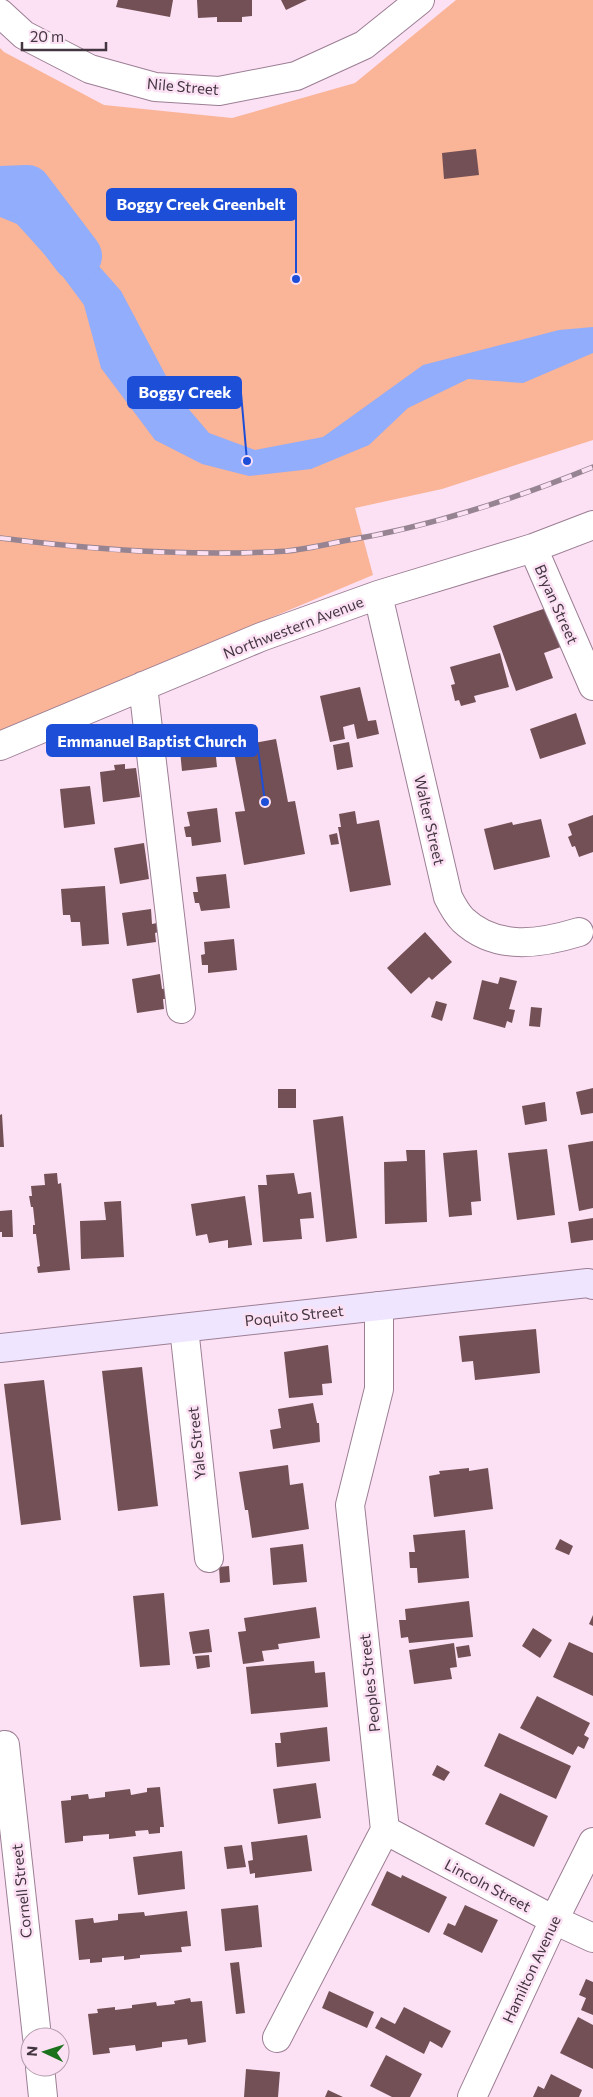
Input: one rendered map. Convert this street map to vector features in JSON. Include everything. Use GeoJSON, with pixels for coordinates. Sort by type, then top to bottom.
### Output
{"type":"FeatureCollection","features":[{"type":"Feature","properties":{"kind":"street","name":"Nile Street"},"geometry":{"type":"LineString","coordinates":[[0,13],[24,35],[90,69],[155,87],[219,91],[296,76],[364,46],[420,0]]}},
{"type":"Feature","properties":{"kind":"street","name":"Northwestern Avenue"},"geometry":{"type":"LineString","coordinates":[[0,746],[261,637],[378,595],[533,548],[593,525]]}},
{"type":"Feature","properties":{"kind":"street","name":"Bryan Street"},"geometry":{"type":"LineString","coordinates":[[533,548],[593,686]]}},
{"type":"Feature","properties":{"kind":"street","name":"Walter Street"},"geometry":{"type":"LineString","coordinates":[[378,595],[448,898],[463,919],[486,936],[520,944],[556,940],[579,932]]}},
{"type":"Feature","properties":{"kind":"street"},"geometry":{"type":"LineString","coordinates":[[143,686],[181,1009]]}},
{"type":"Feature","properties":{"kind":"street","name":"Poquito Street"},"geometry":{"type":"LineString","coordinates":[[0,1348],[590,1284]]}},
{"type":"Feature","properties":{"kind":"street","name":"Peoples Street"},"geometry":{"type":"LineString","coordinates":[[379,1306],[379,1389],[350,1505],[385,1830]]}},
{"type":"Feature","properties":{"kind":"street","name":"Yale Street"},"geometry":{"type":"LineString","coordinates":[[184,1328],[209,1558]]}},
{"type":"Feature","properties":{"kind":"street","name":"Cornell Street"},"geometry":{"type":"LineString","coordinates":[[5,1745],[36,2027]]}},
{"type":"Feature","properties":{"kind":"street"},"geometry":{"type":"LineString","coordinates":[[276,2038],[385,1830]]}},
{"type":"Feature","properties":{"kind":"street","name":"Lincoln Street"},"geometry":{"type":"LineString","coordinates":[[385,1830],[554,1920],[593,1938]]}},
{"type":"Feature","properties":{"kind":"street","name":"Hamilton Avenue"},"geometry":{"type":"LineString","coordinates":[[472,2097],[554,1920],[593,1842]]}},
{"type":"Feature","properties":{"kind":"street"},"geometry":{"type":"LineString","coordinates":[[41,2077],[44,2097]]}},
{"type":"Feature","properties":{"kind":"shaded area"},"geometry":{"type":"Polygon","coordinates":[[[456,0],[593,0],[593,440],[442,489],[355,508],[373,575],[0,731],[0,48],[4,52],[104,105],[232,118],[355,83],[456,0]]]}},
{"type":"Feature","properties":{"kind":"water"},"geometry":{"type":"Polygon","coordinates":[[[0,180],[13,182],[66,229],[121,291],[175,393],[209,433],[255,450],[323,437],[423,365],[559,330],[593,327],[593,353],[523,383],[468,379],[408,408],[369,445],[311,469],[249,476],[202,464],[155,440],[101,368],[84,305],[55,266],[17,224],[0,217],[0,180]]]}},
{"type":"Feature","properties":{"kind":"building"},"geometry":{"type":"Polygon","coordinates":[[[118,0],[173,0],[170,17],[116,7],[118,0]]]}},
{"type":"Feature","properties":{"kind":"building"},"geometry":{"type":"Polygon","coordinates":[[[197,0],[252,0],[252,16],[242,17],[242,22],[217,22],[217,17],[198,18],[197,0]]]}},
{"type":"Feature","properties":{"kind":"building"},"geometry":{"type":"Polygon","coordinates":[[[281,0],[307,0],[286,10],[281,0]]]}},
{"type":"Feature","properties":{"kind":"building"},"geometry":{"type":"Polygon","coordinates":[[[476,149],[479,175],[444,179],[442,153],[476,149]]]}},
{"type":"Feature","properties":{"kind":"building"},"geometry":{"type":"Polygon","coordinates":[[[555,605],[569,644],[544,653],[553,678],[516,691],[493,626],[555,605]]]}},
{"type":"Feature","properties":{"kind":"building"},"geometry":{"type":"Polygon","coordinates":[[[500,653],[509,687],[474,696],[476,702],[461,706],[459,700],[455,701],[451,685],[455,684],[450,667],[500,653]]]}},
{"type":"Feature","properties":{"kind":"building"},"geometry":{"type":"Polygon","coordinates":[[[360,687],[368,721],[376,720],[379,734],[357,739],[354,724],[343,727],[345,739],[330,742],[320,696],[360,687]]]}},
{"type":"Feature","properties":{"kind":"building"},"geometry":{"type":"Polygon","coordinates":[[[576,713],[586,744],[540,759],[530,729],[576,713]]]}},
{"type":"Feature","properties":{"kind":"building"},"geometry":{"type":"Polygon","coordinates":[[[198,735],[199,739],[214,737],[217,767],[182,771],[179,741],[188,740],[188,736],[198,735]]]}},
{"type":"Feature","properties":{"kind":"building"},"geometry":{"type":"Polygon","coordinates":[[[276,739],[288,802],[295,801],[305,854],[244,865],[235,812],[245,811],[233,747],[276,739]]]}},
{"type":"Feature","properties":{"kind":"building"},"geometry":{"type":"Polygon","coordinates":[[[349,742],[353,767],[337,770],[333,745],[349,742]]]}},
{"type":"Feature","properties":{"kind":"building"},"geometry":{"type":"Polygon","coordinates":[[[125,764],[125,769],[136,768],[140,797],[103,802],[100,772],[115,770],[114,765],[125,764]]]}},
{"type":"Feature","properties":{"kind":"building"},"geometry":{"type":"Polygon","coordinates":[[[90,786],[95,824],[64,828],[60,789],[90,786]]]}},
{"type":"Feature","properties":{"kind":"building"},"geometry":{"type":"Polygon","coordinates":[[[217,808],[221,842],[192,846],[191,837],[186,837],[184,827],[190,826],[187,812],[217,808]]]}},
{"type":"Feature","properties":{"kind":"building"},"geometry":{"type":"Polygon","coordinates":[[[355,811],[357,824],[379,820],[391,885],[350,892],[338,827],[341,827],[339,814],[355,811]]]}},
{"type":"Feature","properties":{"kind":"building"},"geometry":{"type":"Polygon","coordinates":[[[593,815],[593,852],[579,857],[575,846],[572,847],[568,837],[572,835],[568,824],[593,815]]]}},
{"type":"Feature","properties":{"kind":"building"},"geometry":{"type":"Polygon","coordinates":[[[541,819],[550,857],[494,870],[484,829],[512,822],[513,825],[541,819]]]}},
{"type":"Feature","properties":{"kind":"building"},"geometry":{"type":"Polygon","coordinates":[[[337,833],[339,844],[331,845],[329,835],[337,833]]]}},
{"type":"Feature","properties":{"kind":"building"},"geometry":{"type":"Polygon","coordinates":[[[144,843],[149,879],[120,884],[114,848],[144,843]]]}},
{"type":"Feature","properties":{"kind":"building"},"geometry":{"type":"Polygon","coordinates":[[[226,874],[230,908],[201,911],[199,903],[195,903],[193,892],[198,892],[196,877],[226,874]]]}},
{"type":"Feature","properties":{"kind":"building"},"geometry":{"type":"Polygon","coordinates":[[[105,886],[109,944],[82,946],[80,922],[71,922],[70,915],[63,915],[61,889],[105,886]]]}},
{"type":"Feature","properties":{"kind":"building"},"geometry":{"type":"Polygon","coordinates":[[[151,909],[152,924],[157,923],[156,942],[127,946],[122,913],[151,909]]]}},
{"type":"Feature","properties":{"kind":"building"},"geometry":{"type":"Polygon","coordinates":[[[425,932],[452,962],[432,980],[429,977],[411,994],[387,968],[425,932]]]}},
{"type":"Feature","properties":{"kind":"building"},"geometry":{"type":"Polygon","coordinates":[[[234,939],[237,970],[208,973],[208,965],[202,965],[201,955],[205,954],[204,942],[234,939]]]}},
{"type":"Feature","properties":{"kind":"building"},"geometry":{"type":"Polygon","coordinates":[[[160,974],[162,989],[167,988],[168,999],[163,999],[164,1009],[137,1013],[132,979],[160,974]]]}},
{"type":"Feature","properties":{"kind":"building"},"geometry":{"type":"Polygon","coordinates":[[[500,977],[517,981],[509,1009],[515,1010],[512,1023],[507,1021],[505,1028],[473,1019],[482,980],[498,984],[500,977]]]}},
{"type":"Feature","properties":{"kind":"building"},"geometry":{"type":"Polygon","coordinates":[[[436,1001],[447,1004],[442,1021],[431,1017],[436,1001]]]}},
{"type":"Feature","properties":{"kind":"building"},"geometry":{"type":"Polygon","coordinates":[[[531,1007],[542,1008],[540,1027],[529,1026],[531,1007]]]}},
{"type":"Feature","properties":{"kind":"building"},"geometry":{"type":"Polygon","coordinates":[[[593,1088],[593,1113],[581,1115],[576,1092],[593,1088]]]}},
{"type":"Feature","properties":{"kind":"building"},"geometry":{"type":"Polygon","coordinates":[[[278,1089],[296,1089],[296,1108],[278,1108],[278,1089]]]}},
{"type":"Feature","properties":{"kind":"building"},"geometry":{"type":"Polygon","coordinates":[[[545,1102],[547,1121],[525,1125],[522,1106],[545,1102]]]}},
{"type":"Feature","properties":{"kind":"building"},"geometry":{"type":"Polygon","coordinates":[[[2,1114],[4,1147],[0,1147],[0,1115],[2,1114]]]}},
{"type":"Feature","properties":{"kind":"building"},"geometry":{"type":"Polygon","coordinates":[[[343,1116],[357,1238],[326,1242],[313,1120],[343,1116]]]}},
{"type":"Feature","properties":{"kind":"building"},"geometry":{"type":"Polygon","coordinates":[[[593,1141],[593,1208],[579,1211],[568,1145],[593,1141]]]}},
{"type":"Feature","properties":{"kind":"building"},"geometry":{"type":"Polygon","coordinates":[[[547,1149],[555,1215],[517,1220],[508,1153],[547,1149]]]}},
{"type":"Feature","properties":{"kind":"building"},"geometry":{"type":"Polygon","coordinates":[[[406,1150],[425,1150],[427,1222],[385,1224],[384,1162],[407,1161],[406,1150]]]}},
{"type":"Feature","properties":{"kind":"building"},"geometry":{"type":"Polygon","coordinates":[[[477,1150],[481,1201],[471,1202],[472,1215],[449,1217],[443,1153],[477,1150]]]}},
{"type":"Feature","properties":{"kind":"building"},"geometry":{"type":"Polygon","coordinates":[[[57,1173],[58,1184],[61,1183],[70,1270],[38,1273],[37,1267],[40,1266],[36,1234],[33,1234],[33,1225],[35,1225],[33,1207],[31,1207],[29,1196],[32,1196],[31,1186],[45,1185],[44,1174],[57,1173]]]}},
{"type":"Feature","properties":{"kind":"building"},"geometry":{"type":"Polygon","coordinates":[[[294,1173],[298,1194],[311,1192],[314,1218],[300,1219],[302,1239],[263,1242],[258,1185],[267,1185],[266,1175],[294,1173]]]}},
{"type":"Feature","properties":{"kind":"building"},"geometry":{"type":"Polygon","coordinates":[[[245,1196],[252,1245],[228,1248],[228,1240],[209,1243],[207,1234],[196,1236],[191,1204],[245,1196]]]}},
{"type":"Feature","properties":{"kind":"building"},"geometry":{"type":"Polygon","coordinates":[[[121,1201],[124,1257],[81,1259],[80,1221],[106,1220],[104,1202],[121,1201]]]}},
{"type":"Feature","properties":{"kind":"building"},"geometry":{"type":"Polygon","coordinates":[[[12,1210],[13,1237],[2,1237],[2,1232],[0,1232],[0,1211],[12,1210]]]}},
{"type":"Feature","properties":{"kind":"building"},"geometry":{"type":"Polygon","coordinates":[[[593,1218],[593,1240],[571,1243],[568,1222],[593,1218]]]}},
{"type":"Feature","properties":{"kind":"building"},"geometry":{"type":"Polygon","coordinates":[[[536,1329],[540,1373],[475,1380],[473,1361],[462,1362],[459,1336],[536,1329]]]}},
{"type":"Feature","properties":{"kind":"building"},"geometry":{"type":"Polygon","coordinates":[[[328,1345],[332,1383],[322,1384],[323,1395],[289,1398],[284,1352],[328,1345]]]}},
{"type":"Feature","properties":{"kind":"building"},"geometry":{"type":"Polygon","coordinates":[[[142,1367],[158,1506],[118,1511],[102,1371],[142,1367]]]}},
{"type":"Feature","properties":{"kind":"building"},"geometry":{"type":"Polygon","coordinates":[[[44,1380],[61,1520],[21,1525],[4,1384],[44,1380]]]}},
{"type":"Feature","properties":{"kind":"building"},"geometry":{"type":"Polygon","coordinates":[[[313,1403],[317,1423],[319,1423],[320,1442],[273,1449],[270,1430],[281,1428],[278,1409],[313,1403]]]}},
{"type":"Feature","properties":{"kind":"building"},"geometry":{"type":"Polygon","coordinates":[[[288,1465],[290,1485],[303,1483],[309,1529],[252,1538],[239,1472],[288,1465]]]}},
{"type":"Feature","properties":{"kind":"building"},"geometry":{"type":"Polygon","coordinates":[[[469,1468],[469,1471],[488,1468],[493,1509],[434,1517],[429,1476],[440,1474],[439,1471],[469,1468]]]}},
{"type":"Feature","properties":{"kind":"building"},"geometry":{"type":"Polygon","coordinates":[[[465,1530],[469,1578],[418,1583],[417,1568],[410,1568],[409,1552],[415,1552],[413,1535],[465,1530]]]}},
{"type":"Feature","properties":{"kind":"building"},"geometry":{"type":"Polygon","coordinates":[[[560,1539],[573,1546],[569,1555],[555,1549],[560,1539]]]}},
{"type":"Feature","properties":{"kind":"building"},"geometry":{"type":"Polygon","coordinates":[[[303,1544],[307,1582],[273,1585],[270,1548],[303,1544]]]}},
{"type":"Feature","properties":{"kind":"building"},"geometry":{"type":"Polygon","coordinates":[[[229,1566],[230,1582],[220,1583],[219,1567],[229,1566]]]}},
{"type":"Feature","properties":{"kind":"building"},"geometry":{"type":"Polygon","coordinates":[[[164,1593],[170,1665],[140,1667],[133,1596],[164,1593]]]}},
{"type":"Feature","properties":{"kind":"building"},"geometry":{"type":"Polygon","coordinates":[[[469,1601],[473,1637],[409,1643],[408,1637],[401,1638],[399,1620],[406,1620],[405,1609],[469,1601]]]}},
{"type":"Feature","properties":{"kind":"building"},"geometry":{"type":"Polygon","coordinates":[[[316,1607],[320,1638],[278,1644],[279,1649],[262,1651],[264,1661],[243,1664],[238,1632],[246,1631],[244,1618],[316,1607]]]}},
{"type":"Feature","properties":{"kind":"building"},"geometry":{"type":"Polygon","coordinates":[[[593,1615],[593,1626],[589,1624],[593,1615]]]}},
{"type":"Feature","properties":{"kind":"building"},"geometry":{"type":"Polygon","coordinates":[[[533,1628],[552,1640],[540,1658],[522,1646],[533,1628]]]}},
{"type":"Feature","properties":{"kind":"building"},"geometry":{"type":"Polygon","coordinates":[[[209,1629],[212,1652],[193,1654],[189,1632],[209,1629]]]}},
{"type":"Feature","properties":{"kind":"building"},"geometry":{"type":"Polygon","coordinates":[[[569,1642],[593,1653],[593,1696],[553,1677],[569,1642]]]}},
{"type":"Feature","properties":{"kind":"building"},"geometry":{"type":"Polygon","coordinates":[[[454,1643],[457,1667],[450,1668],[452,1679],[414,1684],[409,1650],[454,1643]]]}},
{"type":"Feature","properties":{"kind":"building"},"geometry":{"type":"Polygon","coordinates":[[[469,1645],[471,1656],[458,1658],[456,1647],[469,1645]]]}},
{"type":"Feature","properties":{"kind":"building"},"geometry":{"type":"Polygon","coordinates":[[[209,1655],[210,1667],[197,1669],[195,1656],[209,1655]]]}},
{"type":"Feature","properties":{"kind":"building"},"geometry":{"type":"Polygon","coordinates":[[[314,1661],[315,1673],[325,1672],[328,1707],[251,1714],[246,1667],[314,1661]]]}},
{"type":"Feature","properties":{"kind":"building"},"geometry":{"type":"Polygon","coordinates":[[[537,1696],[590,1723],[584,1735],[589,1738],[584,1749],[578,1746],[573,1755],[520,1728],[537,1696]]]}},
{"type":"Feature","properties":{"kind":"building"},"geometry":{"type":"Polygon","coordinates":[[[327,1727],[330,1761],[277,1767],[275,1743],[281,1743],[280,1733],[327,1727]]]}},
{"type":"Feature","properties":{"kind":"building"},"geometry":{"type":"Polygon","coordinates":[[[499,1733],[571,1766],[556,1799],[484,1766],[499,1733]]]}},
{"type":"Feature","properties":{"kind":"building"},"geometry":{"type":"Polygon","coordinates":[[[437,1765],[450,1772],[444,1781],[432,1775],[437,1765]]]}},
{"type":"Feature","properties":{"kind":"building"},"geometry":{"type":"Polygon","coordinates":[[[316,1783],[321,1818],[278,1824],[273,1789],[316,1783]]]}},
{"type":"Feature","properties":{"kind":"building"},"geometry":{"type":"Polygon","coordinates":[[[160,1787],[164,1827],[160,1827],[160,1833],[149,1834],[148,1830],[135,1831],[136,1836],[109,1839],[109,1834],[83,1836],[83,1841],[65,1843],[61,1801],[71,1800],[71,1796],[88,1794],[89,1799],[105,1797],[105,1792],[130,1789],[131,1795],[147,1792],[147,1788],[160,1787]]]}},
{"type":"Feature","properties":{"kind":"building"},"geometry":{"type":"Polygon","coordinates":[[[500,1793],[548,1816],[534,1847],[485,1824],[500,1793]]]}},
{"type":"Feature","properties":{"kind":"building"},"geometry":{"type":"Polygon","coordinates":[[[307,1835],[312,1871],[255,1878],[255,1873],[250,1874],[248,1861],[253,1860],[251,1842],[307,1835]]]}},
{"type":"Feature","properties":{"kind":"building"},"geometry":{"type":"Polygon","coordinates":[[[242,1845],[246,1867],[227,1869],[224,1847],[242,1845]]]}},
{"type":"Feature","properties":{"kind":"building"},"geometry":{"type":"Polygon","coordinates":[[[182,1851],[185,1889],[138,1895],[133,1857],[182,1851]]]}},
{"type":"Feature","properties":{"kind":"building"},"geometry":{"type":"Polygon","coordinates":[[[387,1871],[401,1878],[402,1875],[447,1897],[429,1933],[371,1905],[387,1871]]]}},
{"type":"Feature","properties":{"kind":"building"},"geometry":{"type":"Polygon","coordinates":[[[258,1905],[262,1947],[225,1951],[221,1909],[258,1905]]]}},
{"type":"Feature","properties":{"kind":"building"},"geometry":{"type":"Polygon","coordinates":[[[465,1905],[498,1920],[482,1953],[443,1934],[448,1923],[455,1926],[465,1905]]]}},
{"type":"Feature","properties":{"kind":"building"},"geometry":{"type":"Polygon","coordinates":[[[187,1911],[191,1946],[181,1947],[182,1952],[140,1955],[140,1958],[124,1960],[124,1956],[102,1958],[102,1962],[90,1963],[90,1959],[79,1960],[75,1920],[93,1918],[94,1923],[118,1920],[118,1914],[144,1912],[145,1916],[187,1911]]]}},
{"type":"Feature","properties":{"kind":"building"},"geometry":{"type":"Polygon","coordinates":[[[239,1962],[245,2013],[236,2014],[230,1963],[239,1962]]]}},
{"type":"Feature","properties":{"kind":"building"},"geometry":{"type":"Polygon","coordinates":[[[586,1979],[593,1982],[593,2015],[581,2010],[586,1998],[579,1995],[586,1979]]]}},
{"type":"Feature","properties":{"kind":"building"},"geometry":{"type":"Polygon","coordinates":[[[329,1991],[374,2012],[367,2028],[322,2008],[329,1991]]]}},
{"type":"Feature","properties":{"kind":"building"},"geometry":{"type":"Polygon","coordinates":[[[190,1998],[191,2002],[202,2001],[206,2042],[188,2045],[187,2039],[162,2042],[162,2047],[136,2051],[135,2045],[109,2048],[110,2053],[93,2055],[88,2014],[98,2013],[97,2009],[115,2007],[115,2010],[132,2008],[132,2005],[156,2002],[157,2006],[175,2004],[174,2001],[190,1998]]]}},
{"type":"Feature","properties":{"kind":"building"},"geometry":{"type":"Polygon","coordinates":[[[404,2007],[451,2031],[442,2048],[430,2041],[424,2054],[375,2028],[381,2017],[395,2024],[404,2007]]]}},
{"type":"Feature","properties":{"kind":"building"},"geometry":{"type":"Polygon","coordinates":[[[578,2017],[593,2025],[593,2069],[560,2053],[578,2017]]]}},
{"type":"Feature","properties":{"kind":"building"},"geometry":{"type":"Polygon","coordinates":[[[386,2055],[422,2074],[410,2097],[392,2097],[370,2086],[386,2055]]]}},
{"type":"Feature","properties":{"kind":"building"},"geometry":{"type":"Polygon","coordinates":[[[246,2069],[280,2072],[278,2097],[244,2097],[246,2069]]]}},
{"type":"Feature","properties":{"kind":"building"},"geometry":{"type":"Polygon","coordinates":[[[551,2074],[582,2090],[579,2097],[533,2097],[538,2086],[544,2089],[551,2074]]]}},
{"type":"Feature","properties":{"kind":"building"},"geometry":{"type":"Polygon","coordinates":[[[328,2090],[343,2097],[325,2097],[328,2090]]]}},
{"type":"Feature","properties":{"kind":"waterway"},"geometry":{"type":"LineString","coordinates":[[0,191],[27,190],[77,256]]}},
{"type":"Feature","properties":{"kind":"railway"},"geometry":{"type":"LineString","coordinates":[[0,538],[71,546],[179,553],[287,551],[375,535],[439,520],[532,491],[593,467]]}},
{"type":"Feature","properties":{"kind":"place","name":"Boggy Creek Greenbelt"},"geometry":{"type":"Point","coordinates":[296,279]}},
{"type":"Feature","properties":{"kind":"place","name":"Boggy Creek"},"geometry":{"type":"Point","coordinates":[247,461]}},
{"type":"Feature","properties":{"kind":"place","name":"Emmanuel Baptist Church"},"geometry":{"type":"Point","coordinates":[265,802]}}]}
